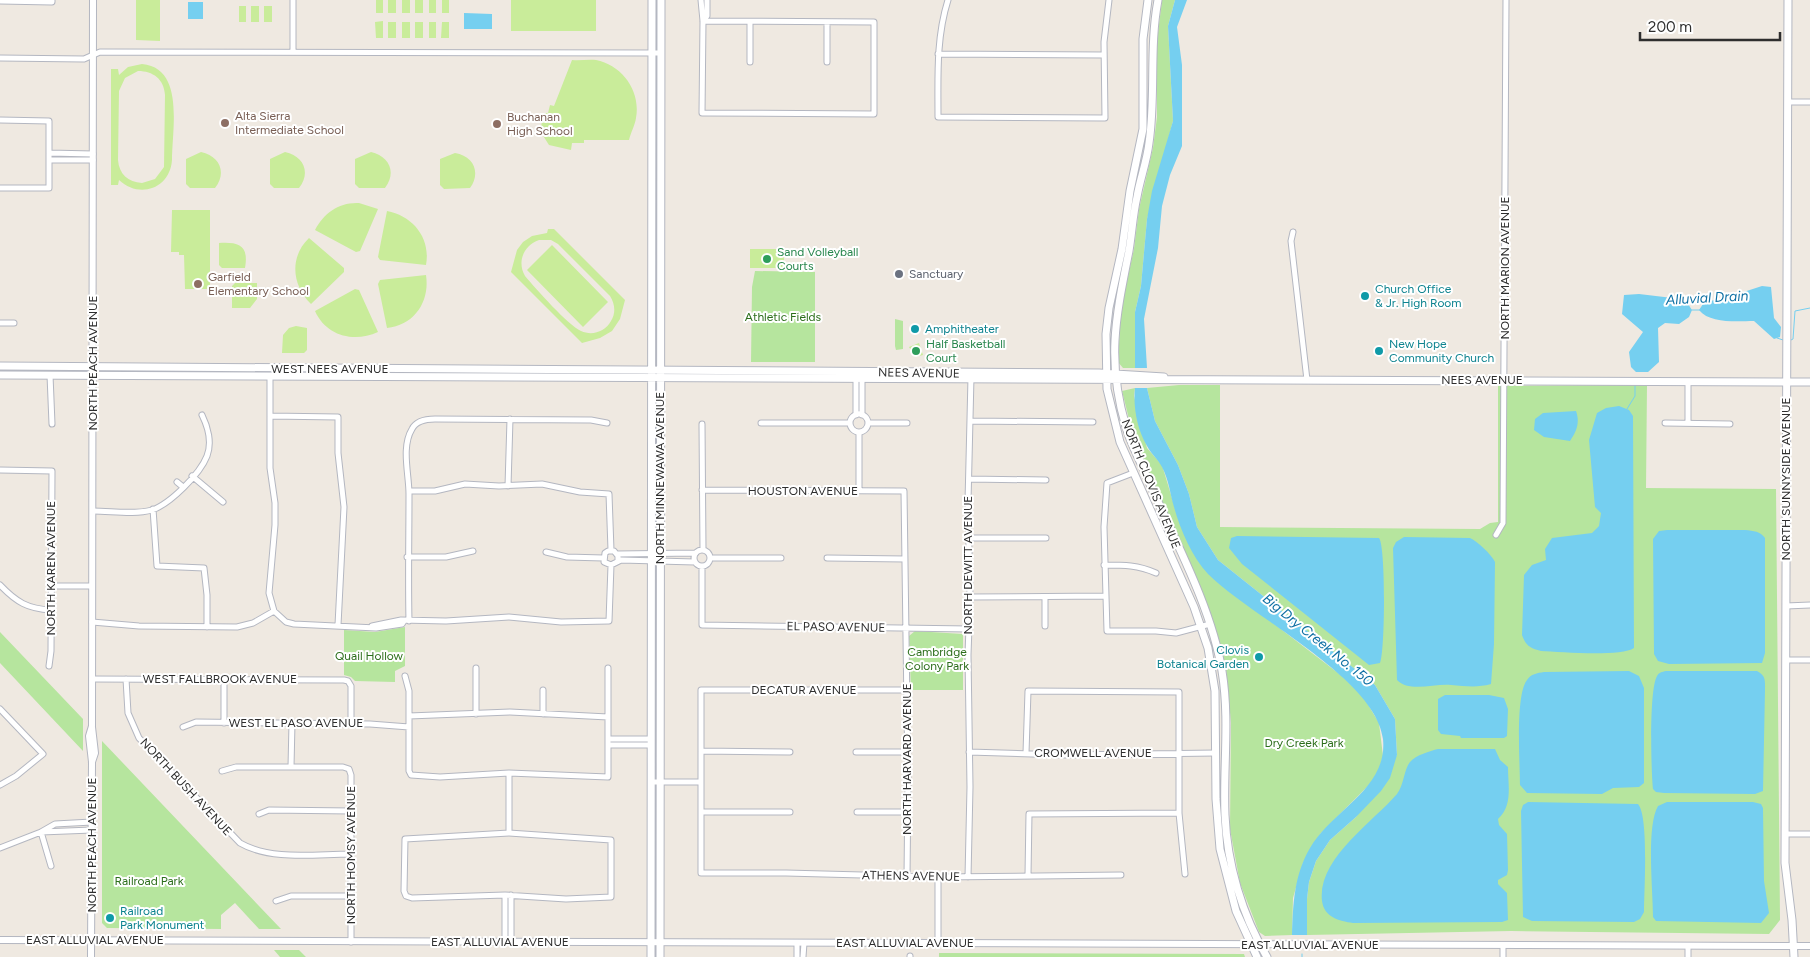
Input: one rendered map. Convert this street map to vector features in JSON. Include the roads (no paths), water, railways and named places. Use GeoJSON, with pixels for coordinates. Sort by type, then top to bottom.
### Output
{"type":"FeatureCollection","features":[{"type":"Feature","properties":{"kind":"main road","name":"NORTH MINNEWAWA AVENUE"},"geometry":{"type":"LineString","coordinates":[[651,957],[652,0]]}},
{"type":"Feature","properties":{"kind":"main road","name":"NORTH MINNEWAWA AVENUE"},"geometry":{"type":"LineString","coordinates":[[659,0],[661,17],[660,957]]}},
{"type":"Feature","properties":{"kind":"main road","name":"NORTH CLOVIS AVENUE"},"geometry":{"type":"LineString","coordinates":[[1148,0],[1143,39],[1143,129],[1122,249],[1109,308],[1106,377],[1120,442],[1202,626],[1208,648],[1215,691],[1217,821],[1220,848],[1236,911],[1257,957]]}},
{"type":"Feature","properties":{"kind":"main road","name":"NORTH CLOVIS AVENUE"},"geometry":{"type":"LineString","coordinates":[[1158,0],[1152,39],[1154,101],[1151,128],[1119,297],[1114,334],[1115,377],[1126,430],[1210,624],[1217,647],[1225,692],[1225,817],[1234,875],[1244,909],[1267,957]]}},
{"type":"Feature","properties":{"kind":"main road","name":"NORTH SUNNYSIDE AVENUE"},"geometry":{"type":"LineString","coordinates":[[1788,0],[1785,873],[1794,957]]}},
{"type":"Feature","properties":{"kind":"main road"},"geometry":{"type":"LineString","coordinates":[[652,238],[660,238]]}},
{"type":"Feature","properties":{"kind":"main road","name":"WEST NEES AVENUE"},"geometry":{"type":"LineString","coordinates":[[0,366],[652,371],[660,375]]}},
{"type":"Feature","properties":{"kind":"main road","name":"WEST NEES AVENUE"},"geometry":{"type":"LineString","coordinates":[[0,375],[651,379],[660,375]]}},
{"type":"Feature","properties":{"kind":"main road","name":"NEES AVENUE"},"geometry":{"type":"LineString","coordinates":[[660,375],[1810,382]]}},
{"type":"Feature","properties":{"kind":"main road"},"geometry":{"type":"LineString","coordinates":[[1216,753],[1220,758],[1221,800],[1225,817]]}},
{"type":"Feature","properties":{"kind":"street","name":"NORTH PEACH AVENUE"},"geometry":{"type":"LineString","coordinates":[[91,957],[92,762],[95,753],[95,736],[92,726],[93,0]]}},
{"type":"Feature","properties":{"kind":"street"},"geometry":{"type":"LineString","coordinates":[[293,0],[293,52]]}},
{"type":"Feature","properties":{"kind":"street"},"geometry":{"type":"LineString","coordinates":[[701,0],[703,22],[702,113],[874,114],[874,22],[703,22]]}},
{"type":"Feature","properties":{"kind":"street"},"geometry":{"type":"LineString","coordinates":[[703,22],[707,16],[707,0]]}},
{"type":"Feature","properties":{"kind":"street"},"geometry":{"type":"LineString","coordinates":[[948,0],[942,22],[938,54],[938,117],[1105,118],[1104,55],[1109,0]]}},
{"type":"Feature","properties":{"kind":"street","name":"NORTH MARION AVENUE"},"geometry":{"type":"LineString","coordinates":[[1496,535],[1503,523],[1506,0]]}},
{"type":"Feature","properties":{"kind":"street"},"geometry":{"type":"LineString","coordinates":[[0,1],[52,1]]}},
{"type":"Feature","properties":{"kind":"street"},"geometry":{"type":"LineString","coordinates":[[750,22],[750,62]]}},
{"type":"Feature","properties":{"kind":"street"},"geometry":{"type":"LineString","coordinates":[[827,22],[827,62]]}},
{"type":"Feature","properties":{"kind":"street"},"geometry":{"type":"LineString","coordinates":[[0,58],[84,59],[100,52],[661,53]]}},
{"type":"Feature","properties":{"kind":"street"},"geometry":{"type":"LineString","coordinates":[[938,54],[1104,55]]}},
{"type":"Feature","properties":{"kind":"street"},"geometry":{"type":"LineString","coordinates":[[1788,102],[1810,102]]}},
{"type":"Feature","properties":{"kind":"street"},"geometry":{"type":"LineString","coordinates":[[0,120],[50,120],[49,188],[0,188]]}},
{"type":"Feature","properties":{"kind":"street"},"geometry":{"type":"LineString","coordinates":[[49,154],[93,157]]}},
{"type":"Feature","properties":{"kind":"street"},"geometry":{"type":"LineString","coordinates":[[49,160],[93,157]]}},
{"type":"Feature","properties":{"kind":"street"},"geometry":{"type":"LineString","coordinates":[[1293,232],[1291,240],[1307,380]]}},
{"type":"Feature","properties":{"kind":"street"},"geometry":{"type":"LineString","coordinates":[[0,323],[14,323]]}},
{"type":"Feature","properties":{"kind":"street"},"geometry":{"type":"LineString","coordinates":[[417,378],[434,374],[498,374],[504,370]]}},
{"type":"Feature","properties":{"kind":"street"},"geometry":{"type":"LineString","coordinates":[[50,375],[52,424]]}},
{"type":"Feature","properties":{"kind":"street"},"geometry":{"type":"LineString","coordinates":[[270,376],[270,468],[275,504],[275,525],[269,593],[274,611],[286,622],[294,624],[372,626],[401,620],[509,617],[561,622],[609,621],[611,566]]}},
{"type":"Feature","properties":{"kind":"street"},"geometry":{"type":"LineString","coordinates":[[850,423],[856,415],[859,376]]}},
{"type":"Feature","properties":{"kind":"street"},"geometry":{"type":"LineString","coordinates":[[859,376],[862,415],[868,423]]}},
{"type":"Feature","properties":{"kind":"street","name":"NORTH DEWITT AVENUE"},"geometry":{"type":"LineString","coordinates":[[968,877],[971,377]]}},
{"type":"Feature","properties":{"kind":"street"},"geometry":{"type":"LineString","coordinates":[[1688,382],[1688,423]]}},
{"type":"Feature","properties":{"kind":"street"},"geometry":{"type":"LineString","coordinates":[[93,511],[137,512],[153,510],[169,502],[204,462],[208,447],[208,432],[202,415]]}},
{"type":"Feature","properties":{"kind":"street"},"geometry":{"type":"LineString","coordinates":[[856,415],[862,415]]}},
{"type":"Feature","properties":{"kind":"street"},"geometry":{"type":"LineString","coordinates":[[270,416],[338,417],[338,453],[344,507],[338,625]]}},
{"type":"Feature","properties":{"kind":"street"},"geometry":{"type":"LineString","coordinates":[[407,621],[408,445],[414,426],[429,419],[591,420],[607,424]]}},
{"type":"Feature","properties":{"kind":"street"},"geometry":{"type":"LineString","coordinates":[[508,486],[510,419]]}},
{"type":"Feature","properties":{"kind":"street"},"geometry":{"type":"LineString","coordinates":[[409,421],[414,426]]}},
{"type":"Feature","properties":{"kind":"street"},"geometry":{"type":"LineString","coordinates":[[971,421],[1093,422]]}},
{"type":"Feature","properties":{"kind":"street"},"geometry":{"type":"LineString","coordinates":[[761,423],[850,423]]}},
{"type":"Feature","properties":{"kind":"street"},"geometry":{"type":"LineString","coordinates":[[850,423],[852,429],[859,432],[865,430],[868,423]]}},
{"type":"Feature","properties":{"kind":"street"},"geometry":{"type":"LineString","coordinates":[[868,423],[907,423]]}},
{"type":"Feature","properties":{"kind":"street"},"geometry":{"type":"LineString","coordinates":[[1664,423],[1730,424]]}},
{"type":"Feature","properties":{"kind":"street"},"geometry":{"type":"LineString","coordinates":[[702,424],[702,550]]}},
{"type":"Feature","properties":{"kind":"street"},"geometry":{"type":"LineString","coordinates":[[859,432],[859,491]]}},
{"type":"Feature","properties":{"kind":"street","name":"NORTH KAREN AVENUE"},"geometry":{"type":"LineString","coordinates":[[0,470],[52,470],[49,666]]}},
{"type":"Feature","properties":{"kind":"street"},"geometry":{"type":"LineString","coordinates":[[1133,473],[1107,483],[1104,527],[1107,631],[1176,633],[1210,624]]}},
{"type":"Feature","properties":{"kind":"street"},"geometry":{"type":"LineString","coordinates":[[192,476],[223,502]]}},
{"type":"Feature","properties":{"kind":"street"},"geometry":{"type":"LineString","coordinates":[[969,479],[1046,480]]}},
{"type":"Feature","properties":{"kind":"street"},"geometry":{"type":"LineString","coordinates":[[177,482],[183,487]]}},
{"type":"Feature","properties":{"kind":"street"},"geometry":{"type":"LineString","coordinates":[[409,491],[435,491],[465,484],[508,486],[550,484],[580,492],[609,494],[610,550]]}},
{"type":"Feature","properties":{"kind":"street","name":"HOUSTON AVENUE"},"geometry":{"type":"LineString","coordinates":[[702,490],[904,491]]}},
{"type":"Feature","properties":{"kind":"street","name":"NORTH HARVARD AVENUE"},"geometry":{"type":"LineString","coordinates":[[904,491],[908,752],[906,877]]}},
{"type":"Feature","properties":{"kind":"street"},"geometry":{"type":"LineString","coordinates":[[153,510],[157,566],[204,568],[207,595],[207,627]]}},
{"type":"Feature","properties":{"kind":"street"},"geometry":{"type":"LineString","coordinates":[[969,538],[1046,538]]}},
{"type":"Feature","properties":{"kind":"street"},"geometry":{"type":"LineString","coordinates":[[610,550],[618,554],[651,558]]}},
{"type":"Feature","properties":{"kind":"street"},"geometry":{"type":"LineString","coordinates":[[603,558],[605,553],[610,550]]}},
{"type":"Feature","properties":{"kind":"street"},"geometry":{"type":"LineString","coordinates":[[611,566],[618,561],[696,554],[702,550]]}},
{"type":"Feature","properties":{"kind":"street"},"geometry":{"type":"LineString","coordinates":[[702,550],[708,553],[710,558]]}},
{"type":"Feature","properties":{"kind":"street"},"geometry":{"type":"LineString","coordinates":[[407,556],[446,557],[473,551]]}},
{"type":"Feature","properties":{"kind":"street"},"geometry":{"type":"LineString","coordinates":[[546,552],[566,557],[603,558]]}},
{"type":"Feature","properties":{"kind":"street"},"geometry":{"type":"LineString","coordinates":[[618,554],[618,561]]}},
{"type":"Feature","properties":{"kind":"street"},"geometry":{"type":"LineString","coordinates":[[695,562],[696,554]]}},
{"type":"Feature","properties":{"kind":"street"},"geometry":{"type":"LineString","coordinates":[[603,558],[605,563],[611,566]]}},
{"type":"Feature","properties":{"kind":"street"},"geometry":{"type":"LineString","coordinates":[[660,558],[695,562],[702,566],[708,563],[710,558]]}},
{"type":"Feature","properties":{"kind":"street"},"geometry":{"type":"LineString","coordinates":[[710,558],[781,558]]}},
{"type":"Feature","properties":{"kind":"street"},"geometry":{"type":"LineString","coordinates":[[827,558],[904,559]]}},
{"type":"Feature","properties":{"kind":"street"},"geometry":{"type":"LineString","coordinates":[[1104,565],[1130,564],[1142,566],[1156,573]]}},
{"type":"Feature","properties":{"kind":"street","name":"EL PASO AVENUE"},"geometry":{"type":"LineString","coordinates":[[702,566],[702,625],[969,629]]}},
{"type":"Feature","properties":{"kind":"street"},"geometry":{"type":"LineString","coordinates":[[0,585],[21,604],[30,608],[51,610]]}},
{"type":"Feature","properties":{"kind":"street"},"geometry":{"type":"LineString","coordinates":[[51,586],[92,586]]}},
{"type":"Feature","properties":{"kind":"street"},"geometry":{"type":"LineString","coordinates":[[970,597],[1105,596]]}},
{"type":"Feature","properties":{"kind":"street"},"geometry":{"type":"LineString","coordinates":[[1045,597],[1045,626]]}},
{"type":"Feature","properties":{"kind":"street"},"geometry":{"type":"LineString","coordinates":[[1786,606],[1810,605]]}},
{"type":"Feature","properties":{"kind":"street"},"geometry":{"type":"LineString","coordinates":[[92,622],[140,626],[246,626],[274,611]]}},
{"type":"Feature","properties":{"kind":"street"},"geometry":{"type":"LineString","coordinates":[[1786,660],[1810,660]]}},
{"type":"Feature","properties":{"kind":"street"},"geometry":{"type":"LineString","coordinates":[[476,668],[476,714]]}},
{"type":"Feature","properties":{"kind":"street"},"geometry":{"type":"LineString","coordinates":[[405,676],[409,691],[409,771],[411,775],[440,777],[509,773],[608,777],[608,668]]}},
{"type":"Feature","properties":{"kind":"street","name":"WEST FALLBROOK AVENUE"},"geometry":{"type":"LineString","coordinates":[[92,679],[224,679],[348,682],[350,686],[351,723]]}},
{"type":"Feature","properties":{"kind":"street","name":"NORTH BUSH AVENUE"},"geometry":{"type":"LineString","coordinates":[[126,679],[128,713],[139,738],[233,837],[250,849],[259,851],[350,854]]}},
{"type":"Feature","properties":{"kind":"street"},"geometry":{"type":"LineString","coordinates":[[224,679],[224,723]]}},
{"type":"Feature","properties":{"kind":"street"},"geometry":{"type":"LineString","coordinates":[[543,690],[543,714]]}},
{"type":"Feature","properties":{"kind":"street","name":"DECATUR AVENUE"},"geometry":{"type":"LineString","coordinates":[[701,751],[701,690],[906,690]]}},
{"type":"Feature","properties":{"kind":"street"},"geometry":{"type":"LineString","coordinates":[[1026,753],[1028,690],[1180,692],[1178,813],[1185,874]]}},
{"type":"Feature","properties":{"kind":"street"},"geometry":{"type":"LineString","coordinates":[[0,785],[16,776],[43,754],[1,712]]}},
{"type":"Feature","properties":{"kind":"street"},"geometry":{"type":"LineString","coordinates":[[409,716],[510,712],[608,717]]}},
{"type":"Feature","properties":{"kind":"street","name":"WEST EL PASO AVENUE"},"geometry":{"type":"LineString","coordinates":[[183,727],[196,722],[351,723],[409,727]]}},
{"type":"Feature","properties":{"kind":"street"},"geometry":{"type":"LineString","coordinates":[[222,771],[236,767],[291,767],[292,723]]}},
{"type":"Feature","properties":{"kind":"street"},"geometry":{"type":"LineString","coordinates":[[608,742],[652,742]]}},
{"type":"Feature","properties":{"kind":"street"},"geometry":{"type":"LineString","coordinates":[[790,752],[701,751],[701,812],[790,812]]}},
{"type":"Feature","properties":{"kind":"street"},"geometry":{"type":"LineString","coordinates":[[856,752],[908,752]]}},
{"type":"Feature","properties":{"kind":"street","name":"CROMWELL AVENUE"},"geometry":{"type":"LineString","coordinates":[[969,752],[1064,754],[1216,753]]}},
{"type":"Feature","properties":{"kind":"street","name":"NORTH HOMSY AVENUE"},"geometry":{"type":"LineString","coordinates":[[291,767],[343,767],[349,769],[351,775],[351,942]]}},
{"type":"Feature","properties":{"kind":"street"},"geometry":{"type":"LineString","coordinates":[[509,773],[509,833]]}},
{"type":"Feature","properties":{"kind":"street"},"geometry":{"type":"LineString","coordinates":[[652,782],[701,782]]}},
{"type":"Feature","properties":{"kind":"street"},"geometry":{"type":"LineString","coordinates":[[259,814],[269,810],[351,811]]}},
{"type":"Feature","properties":{"kind":"street","name":"ATHENS AVENUE"},"geometry":{"type":"LineString","coordinates":[[701,812],[701,873],[794,873],[906,877],[1121,875]]}},
{"type":"Feature","properties":{"kind":"street"},"geometry":{"type":"LineString","coordinates":[[857,812],[908,812]]}},
{"type":"Feature","properties":{"kind":"street"},"geometry":{"type":"LineString","coordinates":[[1028,875],[1029,814],[1178,813]]}},
{"type":"Feature","properties":{"kind":"street"},"geometry":{"type":"LineString","coordinates":[[0,848],[41,832],[49,826],[60,822],[92,822]]}},
{"type":"Feature","properties":{"kind":"street"},"geometry":{"type":"LineString","coordinates":[[41,832],[92,830]]}},
{"type":"Feature","properties":{"kind":"street"},"geometry":{"type":"LineString","coordinates":[[41,832],[51,866]]}},
{"type":"Feature","properties":{"kind":"street"},"geometry":{"type":"LineString","coordinates":[[509,833],[607,838],[612,843],[612,893],[608,899],[508,895],[439,898],[412,898],[406,896],[404,891],[405,839],[509,833]]}},
{"type":"Feature","properties":{"kind":"street"},"geometry":{"type":"LineString","coordinates":[[1785,834],[1810,834]]}},
{"type":"Feature","properties":{"kind":"street"},"geometry":{"type":"LineString","coordinates":[[938,877],[938,943]]}},
{"type":"Feature","properties":{"kind":"street"},"geometry":{"type":"LineString","coordinates":[[508,895],[508,942]]}},
{"type":"Feature","properties":{"kind":"street"},"geometry":{"type":"LineString","coordinates":[[276,900],[291,896],[351,896]]}},
{"type":"Feature","properties":{"kind":"street","name":"EAST ALLUVIAL AVENUE"},"geometry":{"type":"LineString","coordinates":[[0,940],[1810,946]]}},
{"type":"Feature","properties":{"kind":"street"},"geometry":{"type":"LineString","coordinates":[[797,957],[800,943]]}},
{"type":"Feature","properties":{"kind":"street"},"geometry":{"type":"LineString","coordinates":[[800,943],[803,957]]}},
{"type":"Feature","properties":{"kind":"street"},"geometry":{"type":"LineString","coordinates":[[1503,946],[1503,957]]}},
{"type":"Feature","properties":{"kind":"street"},"geometry":{"type":"LineString","coordinates":[[1688,946],[1688,957]]}},
{"type":"Feature","properties":{"kind":"water"},"geometry":{"type":"Polygon","coordinates":[[[1175,0],[1187,0],[1177,27],[1182,65],[1182,146],[1170,175],[1162,206],[1158,248],[1144,319],[1147,368],[1135,368],[1135,312],[1141,286],[1147,219],[1152,191],[1173,121],[1168,26],[1175,0]]]}},
{"type":"Feature","properties":{"kind":"water"},"geometry":{"type":"Polygon","coordinates":[[[188,2],[203,2],[203,19],[188,19],[188,2]]]}},
{"type":"Feature","properties":{"kind":"water"},"geometry":{"type":"Polygon","coordinates":[[[464,13],[492,14],[492,29],[464,29],[464,13]]]}},
{"type":"Feature","properties":{"kind":"water"},"geometry":{"type":"Polygon","coordinates":[[[1762,286],[1771,287],[1774,318],[1781,327],[1780,337],[1774,339],[1754,321],[1717,320],[1710,318],[1699,310],[1705,301],[1719,300],[1762,286]]]}},
{"type":"Feature","properties":{"kind":"water"},"geometry":{"type":"Polygon","coordinates":[[[1639,294],[1681,299],[1686,301],[1692,310],[1689,317],[1679,324],[1665,323],[1658,328],[1659,362],[1648,372],[1636,372],[1631,367],[1629,352],[1643,332],[1622,314],[1624,295],[1639,294]]]}},
{"type":"Feature","properties":{"kind":"water","name":"Big Dry Creek No. 150"},"geometry":{"type":"Polygon","coordinates":[[[1135,388],[1147,388],[1155,421],[1178,465],[1189,494],[1197,527],[1218,560],[1375,685],[1395,719],[1397,755],[1390,778],[1381,791],[1356,817],[1330,840],[1316,861],[1309,882],[1307,935],[1292,935],[1294,901],[1298,879],[1305,858],[1320,834],[1357,798],[1377,772],[1382,756],[1383,739],[1375,716],[1359,694],[1336,671],[1228,591],[1202,567],[1183,533],[1164,472],[1149,449],[1138,425],[1135,410],[1135,388]]]}},
{"type":"Feature","properties":{"kind":"water"},"geometry":{"type":"Polygon","coordinates":[[[1619,406],[1629,410],[1633,416],[1634,648],[1627,651],[1590,653],[1541,651],[1531,648],[1525,642],[1522,635],[1524,575],[1532,565],[1546,560],[1545,549],[1552,538],[1592,533],[1599,526],[1601,513],[1595,507],[1589,440],[1597,413],[1606,408],[1619,406]]]}},
{"type":"Feature","properties":{"kind":"water"},"geometry":{"type":"Polygon","coordinates":[[[1576,411],[1577,426],[1570,441],[1544,437],[1534,430],[1535,419],[1543,413],[1576,411]]]}},
{"type":"Feature","properties":{"kind":"water"},"geometry":{"type":"Polygon","coordinates":[[[1745,530],[1759,533],[1765,538],[1765,653],[1762,663],[1669,664],[1658,661],[1654,654],[1653,539],[1659,531],[1745,530]]]}},
{"type":"Feature","properties":{"kind":"water"},"geometry":{"type":"Polygon","coordinates":[[[1237,536],[1379,538],[1383,560],[1384,600],[1383,640],[1380,663],[1369,665],[1242,564],[1229,548],[1231,538],[1237,536]]]}},
{"type":"Feature","properties":{"kind":"water"},"geometry":{"type":"Polygon","coordinates":[[[1404,537],[1470,538],[1484,548],[1495,562],[1494,644],[1491,684],[1415,687],[1402,684],[1397,680],[1393,548],[1396,542],[1404,537]]]}},
{"type":"Feature","properties":{"kind":"water"},"geometry":{"type":"Polygon","coordinates":[[[1629,671],[1639,676],[1644,688],[1644,783],[1639,787],[1613,788],[1602,794],[1527,793],[1520,785],[1519,730],[1521,700],[1523,688],[1527,680],[1534,674],[1544,672],[1629,671]]]}},
{"type":"Feature","properties":{"kind":"water"},"geometry":{"type":"Polygon","coordinates":[[[1666,671],[1757,671],[1762,675],[1765,684],[1763,791],[1755,794],[1664,793],[1656,792],[1653,789],[1651,749],[1654,684],[1657,676],[1666,671]]]}},
{"type":"Feature","properties":{"kind":"water"},"geometry":{"type":"Polygon","coordinates":[[[1445,695],[1489,695],[1504,698],[1508,709],[1507,736],[1504,738],[1461,738],[1460,736],[1441,734],[1438,730],[1438,699],[1445,695]]]}},
{"type":"Feature","properties":{"kind":"water"},"geometry":{"type":"Polygon","coordinates":[[[1438,749],[1495,749],[1500,760],[1508,767],[1508,802],[1503,814],[1498,819],[1499,825],[1507,834],[1508,870],[1507,875],[1498,880],[1498,884],[1507,893],[1508,920],[1502,922],[1353,923],[1333,917],[1326,911],[1322,901],[1323,885],[1328,870],[1349,842],[1397,794],[1410,762],[1419,755],[1438,749]]]}},
{"type":"Feature","properties":{"kind":"water"},"geometry":{"type":"Polygon","coordinates":[[[1528,802],[1638,804],[1644,823],[1645,838],[1644,912],[1640,919],[1634,922],[1532,921],[1523,917],[1521,811],[1523,805],[1528,802]]]}},
{"type":"Feature","properties":{"kind":"water"},"geometry":{"type":"Polygon","coordinates":[[[1667,802],[1753,802],[1761,804],[1763,808],[1764,881],[1769,913],[1761,923],[1656,921],[1653,917],[1652,828],[1658,806],[1667,802]]]}},
{"type":"Feature","properties":{"kind":"waterway","name":"Alluvial Drain"},"geometry":{"type":"LineString","coordinates":[[1791,340],[1793,339],[1795,311],[1810,308]]}},
{"type":"Feature","properties":{"kind":"waterway","name":"Alluvial Drain"},"geometry":{"type":"LineString","coordinates":[[1692,310],[1700,310]]}},
{"type":"Feature","properties":{"kind":"waterway","name":"Alluvial Drain"},"geometry":{"type":"LineString","coordinates":[[1777,338],[1783,340]]}},
{"type":"Feature","properties":{"kind":"waterway","name":"Alluvial Drain"},"geometry":{"type":"LineString","coordinates":[[1627,409],[1635,396],[1635,385]]}},
{"type":"Feature","properties":{"kind":"place","name":"Alta Sierra Intermediate School"},"geometry":{"type":"Point","coordinates":[225,123]}},
{"type":"Feature","properties":{"kind":"place","name":"Buchanan High School"},"geometry":{"type":"Point","coordinates":[497,124]}},
{"type":"Feature","properties":{"kind":"place","name":"Sand Volleyball Courts"},"geometry":{"type":"Point","coordinates":[767,259]}},
{"type":"Feature","properties":{"kind":"place","name":"Sanctuary"},"geometry":{"type":"Point","coordinates":[899,274]}},
{"type":"Feature","properties":{"kind":"place","name":"Garfield Elementary School"},"geometry":{"type":"Point","coordinates":[198,284]}},
{"type":"Feature","properties":{"kind":"place","name":"Church Office & Jr. High Room"},"geometry":{"type":"Point","coordinates":[1365,296]}},
{"type":"Feature","properties":{"kind":"place","name":"Amphitheater"},"geometry":{"type":"Point","coordinates":[915,329]}},
{"type":"Feature","properties":{"kind":"place","name":"Half Basketball Court"},"geometry":{"type":"Point","coordinates":[916,351]}},
{"type":"Feature","properties":{"kind":"place","name":"New Hope Community Church"},"geometry":{"type":"Point","coordinates":[1379,351]}},
{"type":"Feature","properties":{"kind":"place","name":"Clovis Botanical Garden"},"geometry":{"type":"Point","coordinates":[1259,657]}},
{"type":"Feature","properties":{"kind":"place","name":"Railroad Park Monument"},"geometry":{"type":"Point","coordinates":[110,918]}},
{"type":"Feature","properties":{"kind":"park label","name":"Athletic Fields"},"geometry":{"type":"Point","coordinates":[783,317]}},
{"type":"Feature","properties":{"kind":"park label","name":"Quail Hollow"},"geometry":{"type":"Point","coordinates":[369,656]}},
{"type":"Feature","properties":{"kind":"park label","name":"Cambridge Colony Park"},"geometry":{"type":"Point","coordinates":[937,659]}},
{"type":"Feature","properties":{"kind":"park label","name":"Dry Creek Park"},"geometry":{"type":"Point","coordinates":[1304,743]}},
{"type":"Feature","properties":{"kind":"park label","name":"Railroad Park"},"geometry":{"type":"Point","coordinates":[149,881]}}]}
